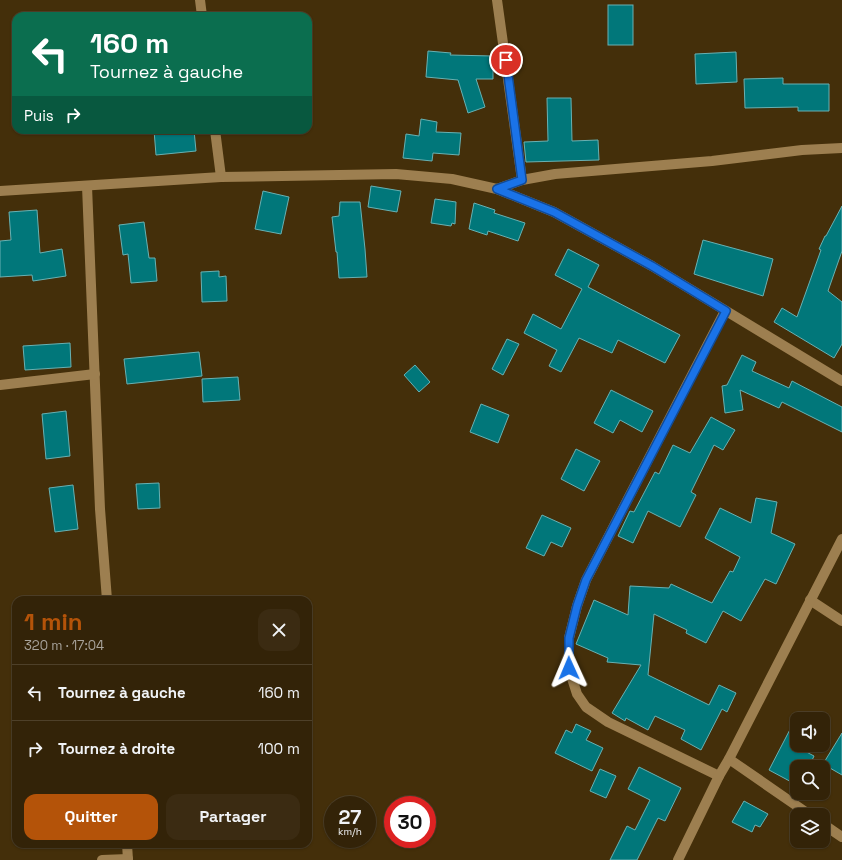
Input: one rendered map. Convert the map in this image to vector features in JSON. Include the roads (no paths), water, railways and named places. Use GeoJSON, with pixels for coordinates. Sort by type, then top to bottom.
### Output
{"type":"FeatureCollection","features":[{"type":"Feature","properties":{"kind":"street"},"geometry":{"type":"LineString","coordinates":[[200,0],[202,12]]}},
{"type":"Feature","properties":{"kind":"street"},"geometry":{"type":"LineString","coordinates":[[497,0],[522,180]]}},
{"type":"Feature","properties":{"kind":"street"},"geometry":{"type":"LineString","coordinates":[[216,134],[221,177]]}},
{"type":"Feature","properties":{"kind":"street"},"geometry":{"type":"LineString","coordinates":[[497,189],[522,180],[555,174],[712,161],[802,150],[842,148]]}},
{"type":"Feature","properties":{"kind":"street"},"geometry":{"type":"LineString","coordinates":[[0,191],[221,177],[396,174],[452,179],[497,189],[554,212],[652,266],[842,381]]}},
{"type":"Feature","properties":{"kind":"street"},"geometry":{"type":"LineString","coordinates":[[87,186],[100,509],[107,596]]}},
{"type":"Feature","properties":{"kind":"street"},"geometry":{"type":"LineString","coordinates":[[719,776],[608,722],[586,708],[577,694],[569,668],[569,638],[577,606],[586,580],[726,311]]}},
{"type":"Feature","properties":{"kind":"street"},"geometry":{"type":"LineString","coordinates":[[0,385],[95,374]]}},
{"type":"Feature","properties":{"kind":"street"},"geometry":{"type":"LineString","coordinates":[[678,860],[719,776],[842,539]]}},
{"type":"Feature","properties":{"kind":"street"},"geometry":{"type":"LineString","coordinates":[[810,600],[842,621]]}},
{"type":"Feature","properties":{"kind":"street"},"geometry":{"type":"LineString","coordinates":[[729,759],[800,808]]}},
{"type":"Feature","properties":{"kind":"street"},"geometry":{"type":"LineString","coordinates":[[830,829],[842,837]]}},
{"type":"Feature","properties":{"kind":"street"},"geometry":{"type":"LineString","coordinates":[[102,860],[128,859],[127,848]]}}]}
